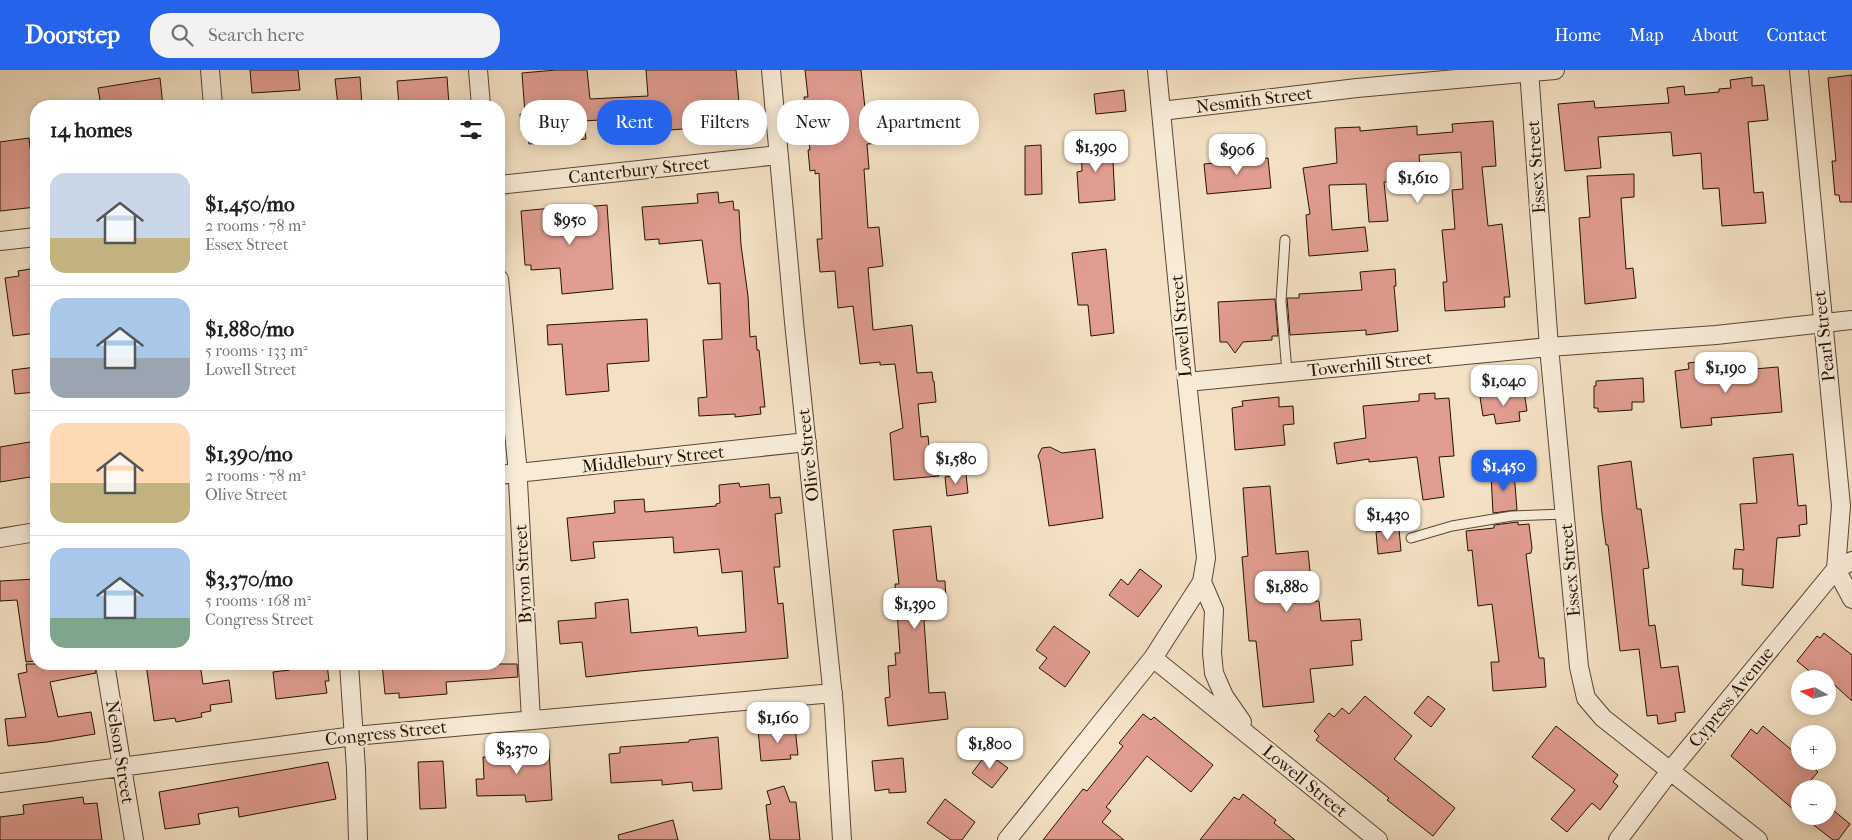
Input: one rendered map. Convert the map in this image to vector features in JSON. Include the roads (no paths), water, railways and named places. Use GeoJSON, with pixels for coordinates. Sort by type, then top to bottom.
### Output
{"type":"FeatureCollection","features":[{"type":"Feature","properties":{"kind":"street"},"geometry":{"type":"LineString","coordinates":[[210,70],[212,100]]}},
{"type":"Feature","properties":{"kind":"street"},"geometry":{"type":"LineString","coordinates":[[478,70],[481,100]]}},
{"type":"Feature","properties":{"kind":"street","name":"Olive Street"},"geometry":{"type":"LineString","coordinates":[[771,70],[833,693],[842,840]]}},
{"type":"Feature","properties":{"kind":"street","name":"Lowell Street"},"geometry":{"type":"LineString","coordinates":[[1157,70],[1206,558],[1202,582],[1153,658],[1378,840]]}},
{"type":"Feature","properties":{"kind":"street","name":"Nesmith Street"},"geometry":{"type":"LineString","coordinates":[[1161,111],[1357,88],[1555,70]]}},
{"type":"Feature","properties":{"kind":"street","name":"Pearl Street"},"geometry":{"type":"LineString","coordinates":[[1798,70],[1841,506],[1836,569]]}},
{"type":"Feature","properties":{"kind":"street","name":"Essex Street"},"geometry":{"type":"LineString","coordinates":[[1529,71],[1549,347],[1564,514],[1579,667],[1586,698],[1602,718],[1758,840]]}},
{"type":"Feature","properties":{"kind":"street","name":"Canterbury Street"},"geometry":{"type":"LineString","coordinates":[[505,184],[779,155]]}},
{"type":"Feature","properties":{"kind":"street"},"geometry":{"type":"LineString","coordinates":[[0,242],[30,238]]}},
{"type":"Feature","properties":{"kind":"street","name":"Towerhill Street"},"geometry":{"type":"LineString","coordinates":[[1187,382],[1549,347],[1716,335],[1852,320]]}},
{"type":"Feature","properties":{"kind":"street","name":"Byron Street"},"geometry":{"type":"LineString","coordinates":[[505,340],[518,473],[531,720]]}},
{"type":"Feature","properties":{"kind":"street","name":"Middlebury Street"},"geometry":{"type":"LineString","coordinates":[[505,474],[807,442]]}},
{"type":"Feature","properties":{"kind":"street"},"geometry":{"type":"LineString","coordinates":[[0,538],[30,533]]}},
{"type":"Feature","properties":{"kind":"street","name":"Cypress Avenue"},"geometry":{"type":"LineString","coordinates":[[1618,840],[1670,771],[1836,569],[1852,561]]}},
{"type":"Feature","properties":{"kind":"street"},"geometry":{"type":"LineString","coordinates":[[1836,569],[1852,599]]}},
{"type":"Feature","properties":{"kind":"street","name":"Lowell Street"},"geometry":{"type":"LineString","coordinates":[[1202,582],[1214,610],[1212,653],[1214,673],[1224,696],[1256,740]]}},
{"type":"Feature","properties":{"kind":"street"},"geometry":{"type":"LineString","coordinates":[[1006,840],[1153,658]]}},
{"type":"Feature","properties":{"kind":"street","name":"Nelson Street"},"geometry":{"type":"LineString","coordinates":[[106,670],[134,840]]}},
{"type":"Feature","properties":{"kind":"street"},"geometry":{"type":"LineString","coordinates":[[349,670],[358,840]]}},
{"type":"Feature","properties":{"kind":"street","name":"Congress Street"},"geometry":{"type":"LineString","coordinates":[[0,782],[354,736],[833,693]]}},
{"type":"Feature","properties":{"kind":"lane"},"geometry":{"type":"LineString","coordinates":[[1285,240],[1281,301],[1287,372]]}},
{"type":"Feature","properties":{"kind":"lane"},"geometry":{"type":"LineString","coordinates":[[1411,538],[1452,526],[1512,516],[1564,514]]}}]}
